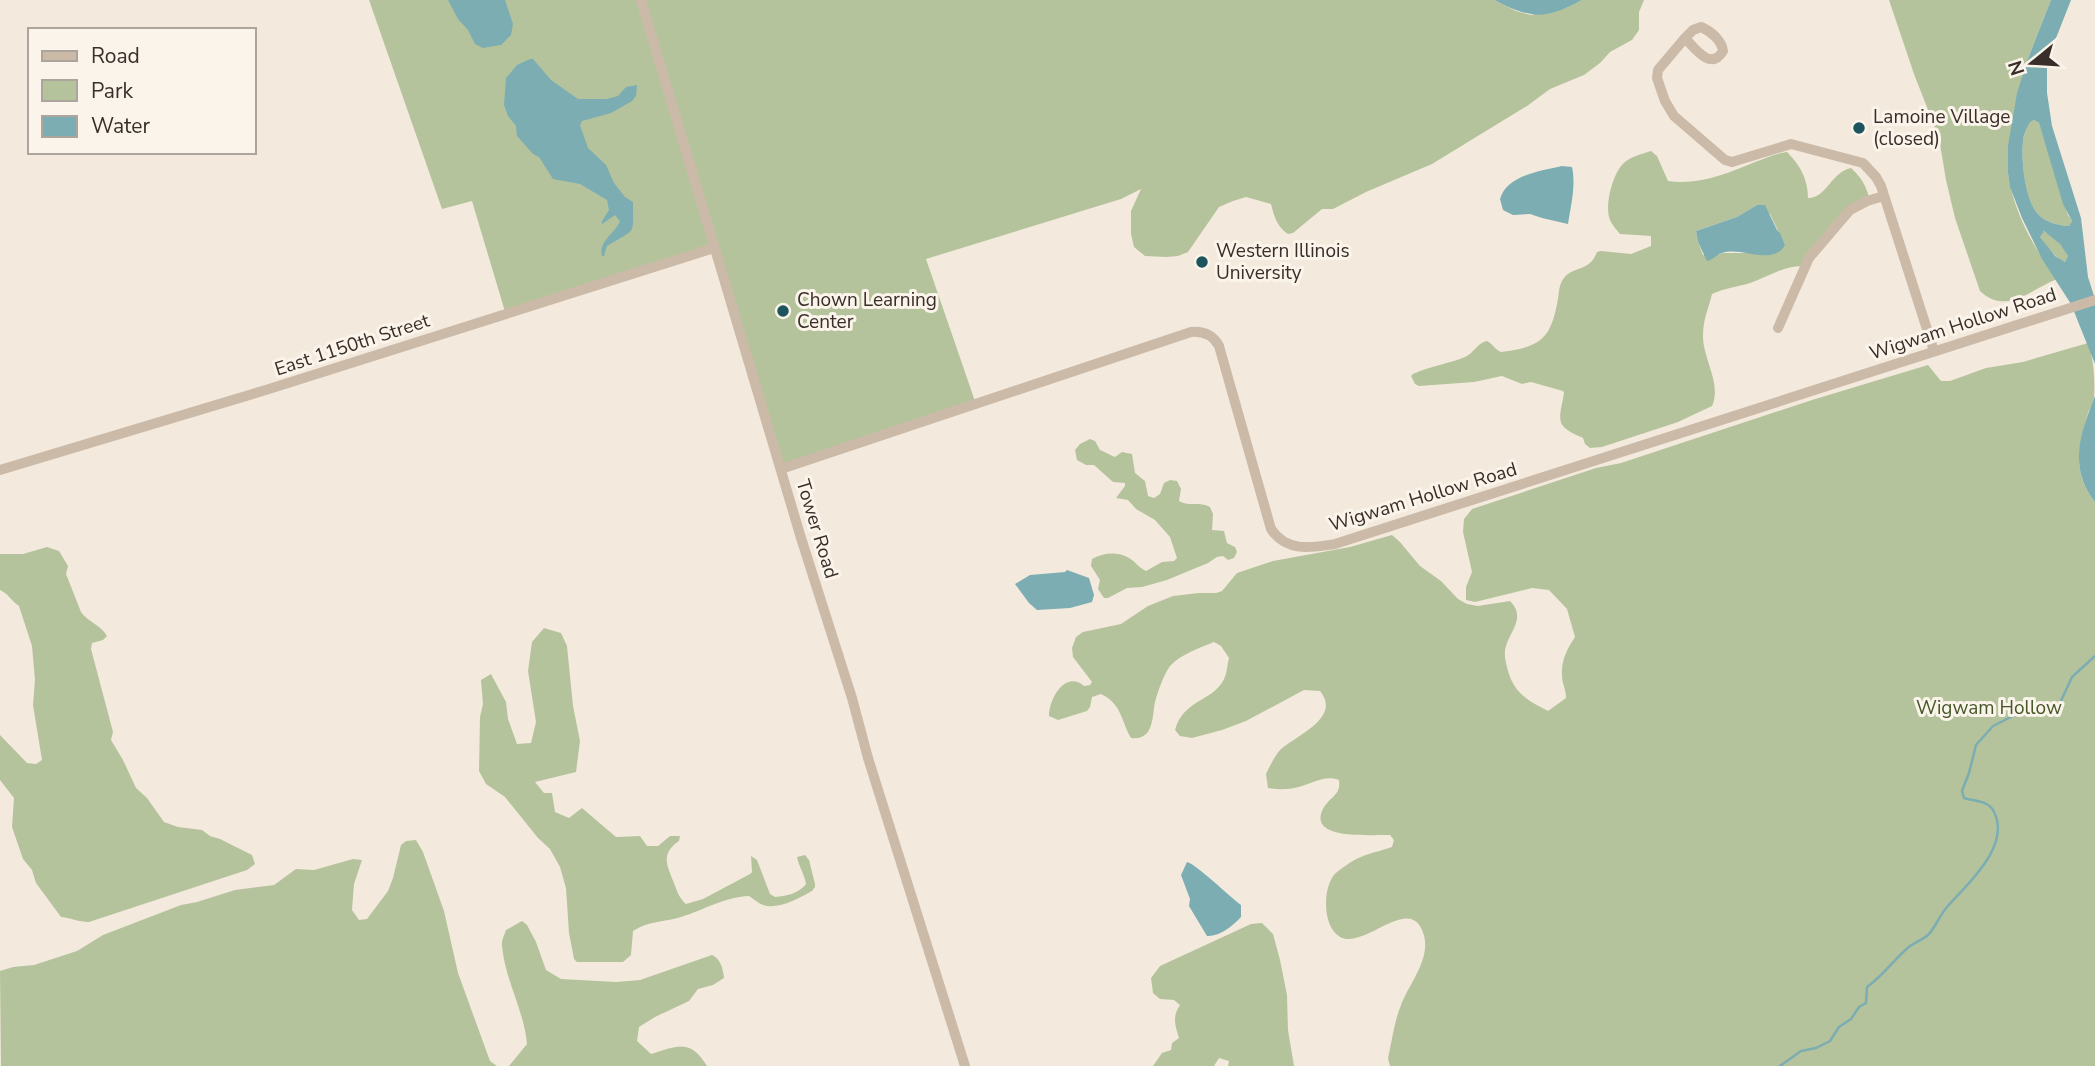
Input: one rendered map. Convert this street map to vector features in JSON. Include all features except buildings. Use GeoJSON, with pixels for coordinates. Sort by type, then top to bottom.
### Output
{"type":"FeatureCollection","features":[{"type":"Feature","properties":{"kind":"street","name":"Tower Road"},"geometry":{"type":"LineString","coordinates":[[641,0],[780,469],[852,698],[867,758],[965,1066]]}},
{"type":"Feature","properties":{"kind":"street"},"geometry":{"type":"LineString","coordinates":[[1685,38],[1658,69],[1657,78],[1674,116],[1725,160],[1732,162],[1784,145],[1796,145],[1863,163],[1877,177],[1934,351]]}},
{"type":"Feature","properties":{"kind":"street"},"geometry":{"type":"LineString","coordinates":[[1778,328],[1809,258],[1850,210],[1884,196]]}},
{"type":"Feature","properties":{"kind":"street","name":"East 1150th Street"},"geometry":{"type":"LineString","coordinates":[[0,470],[256,394],[714,248]]}},
{"type":"Feature","properties":{"kind":"street","name":"Wigwam Hollow Road"},"geometry":{"type":"LineString","coordinates":[[780,469],[1191,332],[1202,332],[1211,336],[1219,346],[1271,529],[1280,540],[1292,547],[1321,547],[2095,300]]}},
{"type":"Feature","properties":{"kind":"green space"},"geometry":{"type":"Polygon","coordinates":[[[369,0],[1494,0],[1531,15],[1566,8],[1582,0],[1644,0],[1639,12],[1639,30],[1632,40],[1610,52],[1584,75],[1550,89],[1432,164],[1333,209],[1322,209],[1293,233],[1288,234],[1281,228],[1271,204],[1246,197],[1219,207],[1188,252],[1178,256],[1145,256],[1134,247],[1131,234],[1131,211],[1141,189],[1121,199],[926,259],[976,404],[781,469],[714,248],[506,315],[472,201],[442,209],[369,0]]]}},
{"type":"Feature","properties":{"kind":"green space"},"geometry":{"type":"Polygon","coordinates":[[[1889,0],[2051,0],[2029,56],[2008,173],[2026,229],[2057,279],[2009,301],[1990,298],[1980,291],[1955,218],[1939,138],[1889,0]]]}},
{"type":"Feature","properties":{"kind":"green space"},"geometry":{"type":"Polygon","coordinates":[[[2030,121],[2039,123],[2072,221],[2069,226],[2045,220],[2030,201],[2023,170],[2023,139],[2030,121]]]}},
{"type":"Feature","properties":{"kind":"green space"},"geometry":{"type":"Polygon","coordinates":[[[1651,151],[1657,156],[1668,181],[1679,182],[1713,178],[1787,152],[1802,173],[1808,198],[1820,194],[1839,174],[1851,168],[1863,182],[1870,200],[1858,205],[1805,266],[1783,269],[1750,283],[1712,294],[1703,337],[1714,380],[1712,406],[1678,422],[1602,447],[1590,448],[1583,438],[1567,430],[1561,422],[1563,391],[1531,382],[1522,384],[1502,376],[1474,382],[1419,386],[1415,384],[1411,376],[1413,374],[1465,357],[1484,342],[1487,341],[1501,352],[1535,343],[1548,332],[1560,285],[1568,274],[1590,263],[1597,252],[1631,254],[1651,246],[1651,236],[1620,234],[1610,220],[1608,206],[1613,181],[1621,167],[1631,158],[1651,151]],[[1757,205],[1737,217],[1696,231],[1703,255],[1758,253],[1785,245],[1770,214],[1757,205]]]}},
{"type":"Feature","properties":{"kind":"green space"},"geometry":{"type":"Polygon","coordinates":[[[2042,231],[2053,237],[2063,248],[2068,256],[2065,262],[2054,255],[2045,244],[2040,237],[2042,231]]]}},
{"type":"Feature","properties":{"kind":"green space","name":"Wigwam Hollow"},"geometry":{"type":"Polygon","coordinates":[[[2088,343],[2094,370],[2094,398],[2084,426],[2079,459],[2083,480],[2095,502],[2095,1066],[1390,1066],[1388,1058],[1399,1011],[1423,959],[1425,940],[1422,930],[1415,921],[1406,919],[1361,937],[1340,937],[1330,926],[1326,901],[1329,884],[1337,872],[1360,858],[1392,847],[1394,840],[1390,835],[1344,834],[1324,826],[1320,818],[1324,807],[1337,792],[1339,780],[1325,779],[1289,789],[1268,788],[1266,774],[1280,750],[1321,718],[1325,701],[1320,691],[1304,690],[1246,721],[1222,730],[1192,738],[1180,736],[1175,730],[1185,712],[1218,688],[1225,676],[1229,658],[1221,646],[1214,642],[1185,655],[1170,666],[1155,702],[1150,727],[1144,736],[1131,738],[1117,708],[1101,694],[1092,697],[1087,711],[1058,720],[1049,716],[1055,695],[1065,684],[1077,682],[1084,686],[1092,682],[1073,657],[1072,648],[1076,637],[1083,632],[1121,624],[1148,606],[1173,596],[1222,591],[1237,573],[1273,561],[1350,547],[1392,535],[1420,566],[1441,581],[1458,599],[1478,606],[1510,601],[1515,607],[1517,618],[1505,650],[1509,673],[1520,693],[1548,711],[1566,698],[1562,665],[1575,637],[1567,609],[1549,590],[1532,588],[1475,602],[1466,600],[1466,587],[1472,572],[1463,532],[1464,519],[1472,509],[1928,365],[1941,381],[1950,381],[1986,368],[2023,362],[2088,343]]]}},
{"type":"Feature","properties":{"kind":"green space"},"geometry":{"type":"Polygon","coordinates":[[[1090,439],[1095,441],[1100,450],[1115,457],[1122,452],[1132,454],[1135,473],[1145,481],[1148,496],[1154,498],[1160,494],[1164,483],[1177,481],[1181,489],[1179,501],[1210,507],[1213,514],[1212,530],[1224,531],[1227,543],[1235,547],[1237,552],[1234,558],[1228,560],[1223,556],[1217,557],[1167,580],[1127,588],[1104,598],[1098,589],[1100,580],[1091,566],[1092,559],[1117,554],[1127,557],[1146,571],[1162,562],[1174,561],[1177,558],[1170,537],[1155,520],[1136,509],[1128,500],[1116,498],[1125,483],[1113,482],[1094,465],[1086,465],[1077,460],[1075,450],[1090,439]]]}},
{"type":"Feature","properties":{"kind":"green space"},"geometry":{"type":"Polygon","coordinates":[[[47,547],[59,551],[68,566],[66,574],[81,612],[107,636],[92,643],[91,649],[113,732],[111,740],[136,788],[147,798],[164,822],[202,830],[252,855],[255,864],[247,870],[89,922],[61,917],[36,883],[32,870],[23,859],[12,827],[14,798],[0,780],[0,735],[27,763],[36,764],[42,760],[33,705],[35,680],[32,646],[19,606],[0,590],[0,554],[23,554],[47,547]]]}},
{"type":"Feature","properties":{"kind":"green space"},"geometry":{"type":"Polygon","coordinates":[[[544,628],[561,633],[567,646],[573,706],[580,741],[576,772],[535,782],[544,793],[552,793],[555,812],[569,818],[582,808],[616,837],[640,836],[647,846],[658,846],[670,836],[680,836],[679,841],[669,851],[667,860],[677,892],[686,904],[703,899],[750,874],[751,856],[757,860],[770,894],[775,897],[796,892],[806,884],[797,857],[805,855],[809,860],[815,884],[812,891],[775,906],[763,905],[749,896],[740,897],[681,917],[650,923],[633,931],[631,955],[623,962],[577,962],[569,933],[566,888],[560,867],[550,849],[505,797],[486,784],[479,771],[480,717],[483,704],[481,680],[491,674],[506,702],[508,719],[517,744],[531,743],[536,722],[528,671],[532,642],[544,628]]]}},
{"type":"Feature","properties":{"kind":"green space"},"geometry":{"type":"Polygon","coordinates":[[[416,840],[423,852],[444,911],[458,973],[490,1061],[497,1066],[1,1066],[0,971],[34,965],[77,951],[103,935],[181,905],[235,890],[274,885],[296,869],[314,870],[353,859],[362,860],[354,884],[352,910],[359,920],[367,919],[388,891],[401,845],[406,841],[416,840]]]}},
{"type":"Feature","properties":{"kind":"green space"},"geometry":{"type":"Polygon","coordinates":[[[522,921],[536,942],[546,970],[561,979],[616,982],[640,980],[712,955],[718,959],[724,978],[713,985],[698,989],[689,1001],[639,1027],[637,1041],[651,1054],[682,1046],[689,1048],[701,1057],[707,1066],[509,1066],[527,1044],[504,959],[502,942],[506,930],[522,921]]]}},
{"type":"Feature","properties":{"kind":"green space"},"geometry":{"type":"Polygon","coordinates":[[[1262,923],[1273,934],[1280,960],[1287,995],[1288,1030],[1294,1066],[1228,1066],[1229,1061],[1219,1058],[1214,1066],[1153,1066],[1162,1053],[1171,1050],[1172,1043],[1179,1038],[1175,1017],[1180,1005],[1174,1000],[1160,999],[1153,993],[1151,978],[1160,966],[1251,924],[1262,923]]]}},
{"type":"Feature","properties":{"kind":"water"},"geometry":{"type":"Polygon","coordinates":[[[448,0],[505,0],[513,24],[511,35],[501,45],[483,48],[475,44],[448,0]]]}},
{"type":"Feature","properties":{"kind":"water"},"geometry":{"type":"Polygon","coordinates":[[[1494,0],[1582,0],[1558,11],[1538,15],[1518,11],[1494,0]]]}},
{"type":"Feature","properties":{"kind":"water"},"geometry":{"type":"Polygon","coordinates":[[[2051,0],[2071,0],[2047,61],[2047,93],[2052,126],[2081,218],[2088,277],[2095,299],[2095,364],[2071,304],[2042,259],[2010,187],[2008,146],[2017,93],[2051,0]],[[2034,120],[2030,122],[2023,139],[2023,170],[2030,201],[2045,220],[2069,226],[2072,221],[2063,204],[2039,123],[2034,120]],[[2044,231],[2040,237],[2055,256],[2065,262],[2068,256],[2060,244],[2044,231]]]}},
{"type":"Feature","properties":{"kind":"water"},"geometry":{"type":"Polygon","coordinates":[[[533,59],[551,80],[578,99],[607,99],[618,96],[626,87],[637,85],[636,96],[632,101],[611,113],[582,121],[580,125],[588,148],[606,165],[614,183],[625,197],[633,202],[631,230],[607,246],[604,256],[602,246],[620,221],[615,215],[602,224],[609,210],[607,200],[580,184],[553,179],[539,157],[517,136],[516,126],[508,116],[504,105],[506,78],[517,65],[533,59]]]}},
{"type":"Feature","properties":{"kind":"water"},"geometry":{"type":"Polygon","coordinates":[[[1562,166],[1572,167],[1573,174],[1568,224],[1530,214],[1513,215],[1503,210],[1500,199],[1510,184],[1526,175],[1562,166]]]}},
{"type":"Feature","properties":{"kind":"water"},"geometry":{"type":"Polygon","coordinates":[[[1757,205],[1765,205],[1780,233],[1785,245],[1780,251],[1773,255],[1722,253],[1707,261],[1696,231],[1737,217],[1757,205]]]}},
{"type":"Feature","properties":{"kind":"water"},"geometry":{"type":"Polygon","coordinates":[[[2095,396],[2095,502],[2082,476],[2079,450],[2095,396]]]}},
{"type":"Feature","properties":{"kind":"water"},"geometry":{"type":"Polygon","coordinates":[[[1067,570],[1089,578],[1094,595],[1092,602],[1070,608],[1037,610],[1015,584],[1030,575],[1067,570]]]}},
{"type":"Feature","properties":{"kind":"water"},"geometry":{"type":"Polygon","coordinates":[[[1187,862],[1198,868],[1241,905],[1241,917],[1221,933],[1207,936],[1189,906],[1190,899],[1181,875],[1187,862]]]}},
{"type":"Feature","properties":{"kind":"waterway"},"geometry":{"type":"LineString","coordinates":[[1780,1066],[1801,1051],[1830,1041],[1839,1027],[1866,1003],[1867,987],[1910,946],[1929,934],[1993,850],[1998,823],[1993,810],[1984,803],[1964,798],[1962,791],[1976,745],[1993,726],[2015,715],[2060,703],[2072,677],[2095,656]]}},
{"type":"Feature","properties":{"kind":"place","name":"Lamoine Village (closed)"},"geometry":{"type":"Point","coordinates":[1859,128]}},
{"type":"Feature","properties":{"kind":"place","name":"Western Illinois University"},"geometry":{"type":"Point","coordinates":[1202,262]}},
{"type":"Feature","properties":{"kind":"place","name":"Chown Learning Center"},"geometry":{"type":"Point","coordinates":[783,311]}}]}
